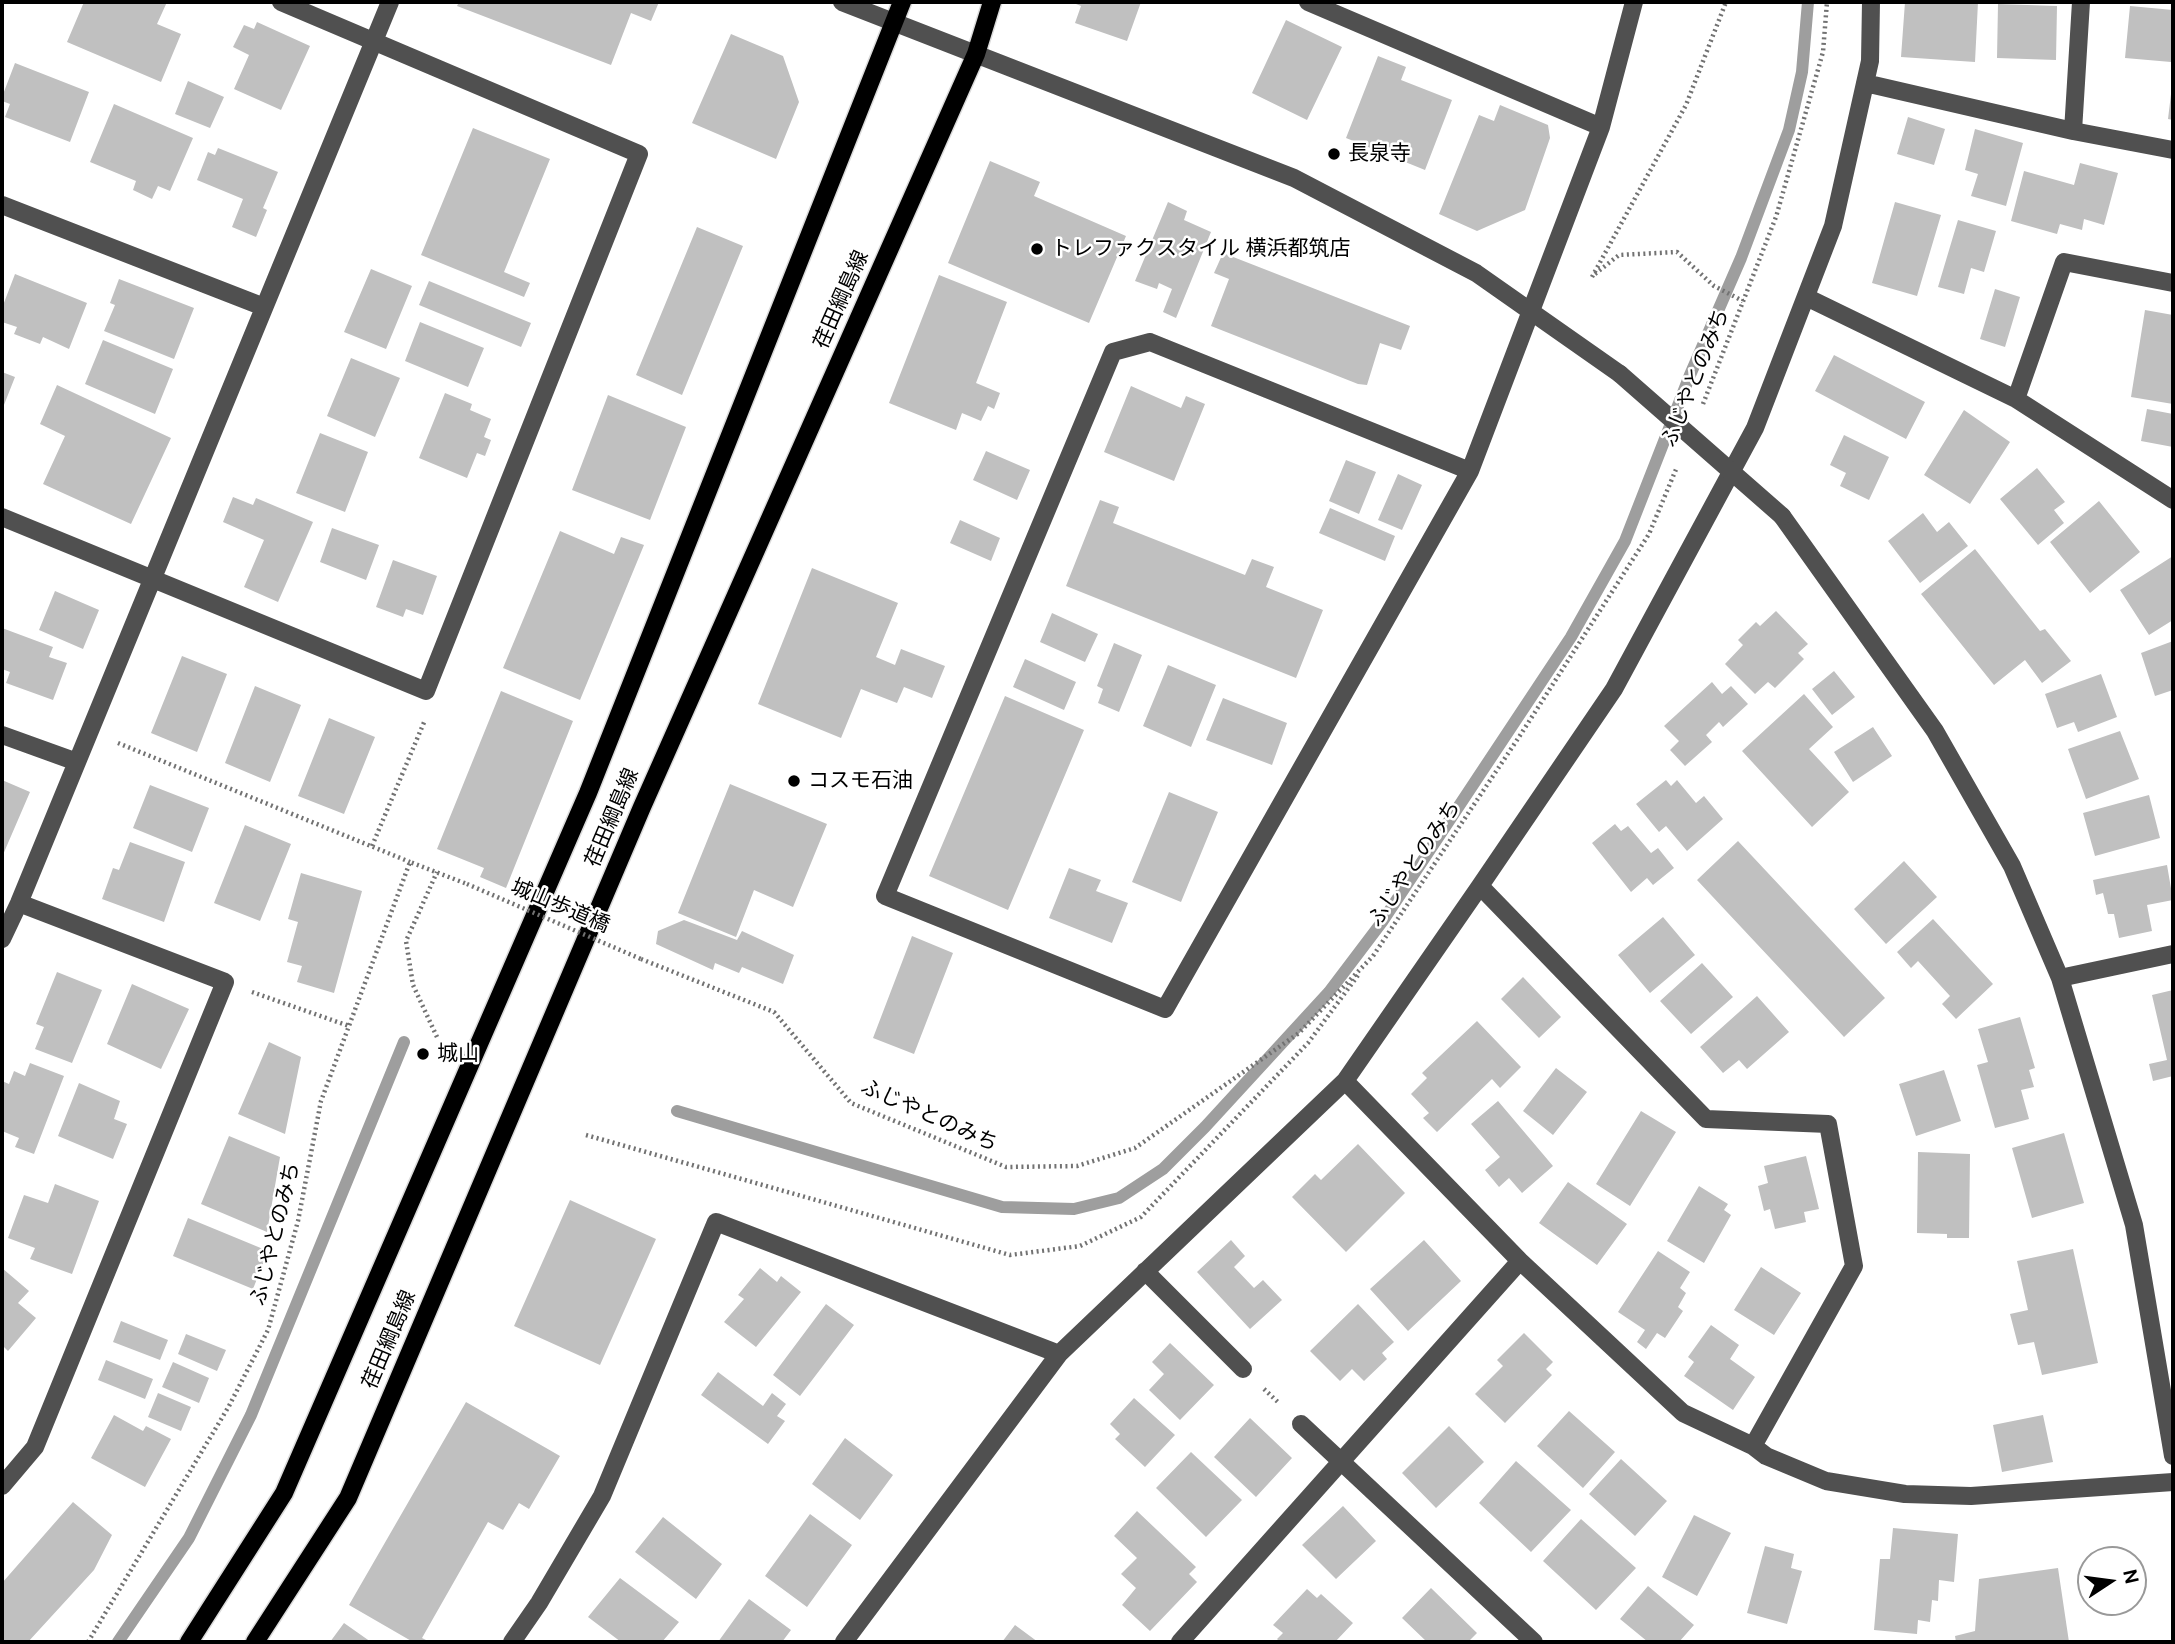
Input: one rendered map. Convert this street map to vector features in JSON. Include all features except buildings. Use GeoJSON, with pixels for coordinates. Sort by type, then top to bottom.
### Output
{"type":"FeatureCollection","features":[{"type":"Feature","properties":{"kind":"main road","name":"荏田綱島線"},"geometry":{"type":"LineString","coordinates":[[189,1642],[290,1480],[587,793],[902,2]]}},
{"type":"Feature","properties":{"kind":"main road","name":"荏田綱島線"},"geometry":{"type":"LineString","coordinates":[[255,1642],[348,1498],[642,807],[976,54],[992,2]]}},
{"type":"Feature","properties":{"kind":"street"},"geometry":{"type":"LineString","coordinates":[[2,517],[426,691],[639,155],[281,2]]}},
{"type":"Feature","properties":{"kind":"street"},"geometry":{"type":"LineString","coordinates":[[2,939],[390,2]]}},
{"type":"Feature","properties":{"kind":"street"},"geometry":{"type":"LineString","coordinates":[[842,2],[1294,178],[1476,273],[1620,374],[1782,516],[1935,731],[2012,866],[2060,978],[2134,1225],[2173,1456]]}},
{"type":"Feature","properties":{"kind":"street"},"geometry":{"type":"LineString","coordinates":[[1308,2],[1601,127]]}},
{"type":"Feature","properties":{"kind":"street"},"geometry":{"type":"LineString","coordinates":[[1471,471],[1150,342],[1112,352],[885,896],[1166,1009],[1471,471],[1601,127],[1634,2]]}},
{"type":"Feature","properties":{"kind":"street"},"geometry":{"type":"LineString","coordinates":[[844,1642],[1059,1354],[1345,1081],[1614,689],[1755,428],[1833,226],[1870,61],[1871,2]]}},
{"type":"Feature","properties":{"kind":"street"},"geometry":{"type":"LineString","coordinates":[[2073,131],[2081,2]]}},
{"type":"Feature","properties":{"kind":"street"},"geometry":{"type":"LineString","coordinates":[[1865,83],[2073,131],[2173,150]]}},
{"type":"Feature","properties":{"kind":"street"},"geometry":{"type":"LineString","coordinates":[[2,205],[264,307]]}},
{"type":"Feature","properties":{"kind":"street"},"geometry":{"type":"LineString","coordinates":[[2016,399],[2064,262],[2173,284]]}},
{"type":"Feature","properties":{"kind":"street"},"geometry":{"type":"LineString","coordinates":[[1806,296],[2016,399],[2173,500]]}},
{"type":"Feature","properties":{"kind":"street"},"geometry":{"type":"LineString","coordinates":[[2,735],[77,762]]}},
{"type":"Feature","properties":{"kind":"street"},"geometry":{"type":"LineString","coordinates":[[1480,886],[1706,1119],[1828,1124],[1854,1266],[1753,1446]]}},
{"type":"Feature","properties":{"kind":"street"},"geometry":{"type":"LineString","coordinates":[[2,1486],[35,1447],[225,982],[19,903]]}},
{"type":"Feature","properties":{"kind":"street"},"geometry":{"type":"LineString","coordinates":[[2060,978],[2173,954]]}},
{"type":"Feature","properties":{"kind":"street"},"geometry":{"type":"LineString","coordinates":[[1345,1081],[1520,1261],[1683,1412],[1753,1446],[1766,1456],[1826,1481],[1905,1494],[1971,1496],[2173,1482]]}},
{"type":"Feature","properties":{"kind":"street"},"geometry":{"type":"LineString","coordinates":[[512,1642],[602,1496],[716,1222],[1059,1354]]}},
{"type":"Feature","properties":{"kind":"street"},"geometry":{"type":"LineString","coordinates":[[1180,1642],[1520,1261]]}},
{"type":"Feature","properties":{"kind":"street"},"geometry":{"type":"LineString","coordinates":[[1145,1271],[1242,1369]]}},
{"type":"Feature","properties":{"kind":"street"},"geometry":{"type":"LineString","coordinates":[[1301,1424],[1523,1639]]}},
{"type":"Feature","properties":{"kind":"path"},"geometry":{"type":"LineString","coordinates":[[1726,2],[1686,104],[1592,277],[1619,255],[1677,252],[1714,286],[1743,301]]}},
{"type":"Feature","properties":{"kind":"path","name":"ふじやとのみち"},"geometry":{"type":"LineString","coordinates":[[1700,411],[1776,217],[1795,156],[1823,52],[1827,2]]}},
{"type":"Feature","properties":{"kind":"path","name":"ふじやとのみち"},"geometry":{"type":"LineString","coordinates":[[641,959],[774,1012],[851,1103],[1006,1167],[1077,1166],[1135,1147],[1299,1032],[1373,956],[1521,734],[1649,534],[1680,460]]}},
{"type":"Feature","properties":{"kind":"path"},"geometry":{"type":"LineString","coordinates":[[372,846],[425,718],[426,691]]}},
{"type":"Feature","properties":{"kind":"path"},"geometry":{"type":"LineString","coordinates":[[89,732],[437,872],[406,941],[413,985],[437,1037]]}},
{"type":"Feature","properties":{"kind":"path","name":"ふじやとのみち"},"geometry":{"type":"LineString","coordinates":[[88,1642],[229,1406],[268,1330],[298,1221],[321,1101],[410,862]]}},
{"type":"Feature","properties":{"kind":"path","name":"城山歩道橋"},"geometry":{"type":"LineString","coordinates":[[437,872],[641,959]]}},
{"type":"Feature","properties":{"kind":"path"},"geometry":{"type":"LineString","coordinates":[[586,1135],[1010,1255],[1080,1246],[1141,1217],[1308,1043],[1373,956]]}},
{"type":"Feature","properties":{"kind":"path"},"geometry":{"type":"LineString","coordinates":[[225,982],[349,1026]]}},
{"type":"Feature","properties":{"kind":"path"},"geometry":{"type":"LineString","coordinates":[[1242,1369],[1301,1424]]}},
{"type":"Feature","properties":{"kind":"waterway"},"geometry":{"type":"LineString","coordinates":[[677,1111],[1002,1207],[1074,1209],[1119,1198],[1163,1169],[1329,992],[1382,922],[1571,637],[1625,541],[1690,375],[1741,258],[1789,130],[1802,72],[1808,2]]}},
{"type":"Feature","properties":{"kind":"waterway"},"geometry":{"type":"LineString","coordinates":[[118,1642],[189,1538],[251,1415],[404,1042]]}},
{"type":"Feature","properties":{"kind":"place","name":"長泉寺"},"geometry":{"type":"Point","coordinates":[1334,154]}},
{"type":"Feature","properties":{"kind":"place","name":"トレファクスタイル 横浜都筑店"},"geometry":{"type":"Point","coordinates":[1037,249]}},
{"type":"Feature","properties":{"kind":"place","name":"コスモ石油"},"geometry":{"type":"Point","coordinates":[794,781]}},
{"type":"Feature","properties":{"kind":"place","name":"城山"},"geometry":{"type":"Point","coordinates":[423,1054]}}]}
